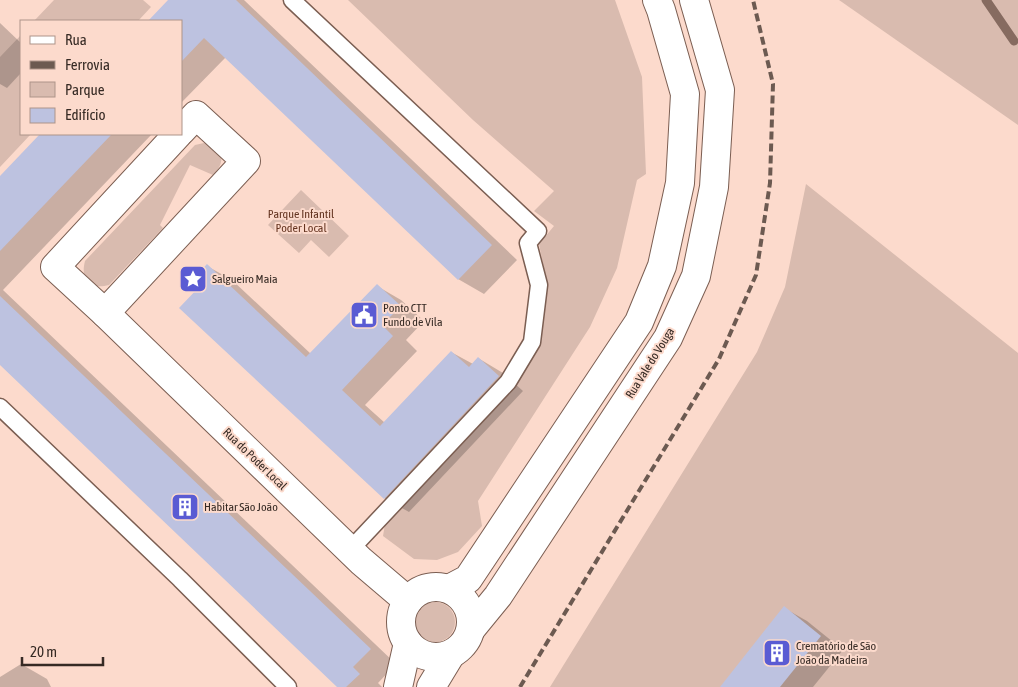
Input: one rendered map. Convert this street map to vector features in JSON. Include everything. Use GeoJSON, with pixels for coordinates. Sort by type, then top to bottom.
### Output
{"type":"FeatureCollection","features":[{"type":"Feature","properties":{"kind":"street"},"geometry":{"type":"LineString","coordinates":[[449,589],[468,579],[639,322],[662,266],[680,183],[685,94],[661,10],[656,0]]}},
{"type":"Feature","properties":{"kind":"street","name":"Rua Vale do Vouga"},"geometry":{"type":"LineString","coordinates":[[431,687],[452,654],[460,648],[467,639],[471,629],[498,596],[668,338],[696,276],[714,187],[720,90],[694,0]]}},
{"type":"Feature","properties":{"kind":"street"},"geometry":{"type":"LineString","coordinates":[[105,314],[246,161],[196,115],[182,130]]}},
{"type":"Feature","properties":{"kind":"street","name":"Rua do Poder Local"},"geometry":{"type":"LineString","coordinates":[[177,135],[55,267],[350,550],[408,601]]}},
{"type":"Feature","properties":{"kind":"street"},"geometry":{"type":"LineString","coordinates":[[452,654],[431,657],[414,650],[408,643],[403,635],[401,617],[403,608],[408,601],[422,589],[440,587],[449,589],[464,600],[471,618],[471,629]]}},
{"type":"Feature","properties":{"kind":"street"},"geometry":{"type":"LineString","coordinates":[[398,687],[408,643]]}},
{"type":"Feature","properties":{"kind":"lane"},"geometry":{"type":"LineString","coordinates":[[292,0],[538,231],[528,243],[539,285],[532,342],[508,382],[350,550]]}},
{"type":"Feature","properties":{"kind":"lane"},"geometry":{"type":"LineString","coordinates":[[0,406],[180,579],[288,687]]}},
{"type":"Feature","properties":{"kind":"green space"},"geometry":{"type":"Polygon","coordinates":[[[54,0],[143,0],[151,7],[139,20],[35,20],[54,0]]]}},
{"type":"Feature","properties":{"kind":"green space"},"geometry":{"type":"Polygon","coordinates":[[[348,0],[615,0],[642,77],[646,174],[637,180],[617,268],[590,327],[478,501],[482,526],[458,552],[437,560],[414,559],[383,536],[385,524],[513,389],[537,344],[547,284],[539,244],[554,226],[534,211],[554,191],[473,120],[348,0]]]}},
{"type":"Feature","properties":{"kind":"green space"},"geometry":{"type":"Polygon","coordinates":[[[839,0],[1018,0],[1018,125],[839,0]]]}},
{"type":"Feature","properties":{"kind":"green space"},"geometry":{"type":"Polygon","coordinates":[[[20,36],[20,135],[30,135],[0,167],[0,57],[20,36]]]}},
{"type":"Feature","properties":{"kind":"green space"},"geometry":{"type":"Polygon","coordinates":[[[204,143],[215,148],[221,156],[220,165],[213,175],[190,165],[160,225],[163,228],[109,285],[97,286],[88,282],[84,273],[85,261],[195,145],[204,143]]]}},
{"type":"Feature","properties":{"kind":"green space"},"geometry":{"type":"Polygon","coordinates":[[[806,184],[1018,353],[1018,687],[550,687],[757,352],[785,287],[806,184]]]}},
{"type":"Feature","properties":{"kind":"green space","name":"Parque Infantil Poder Local"},"geometry":{"type":"Polygon","coordinates":[[[301,190],[349,236],[329,257],[311,240],[299,253],[268,225],[301,190]]]}},
{"type":"Feature","properties":{"kind":"green space"},"geometry":{"type":"Polygon","coordinates":[[[435,602],[446,605],[452,611],[455,622],[452,633],[446,639],[435,642],[424,639],[418,633],[415,622],[418,611],[424,605],[435,602]]]}},
{"type":"Feature","properties":{"kind":"building"},"geometry":{"type":"Polygon","coordinates":[[[168,0],[236,0],[492,245],[458,280],[204,38],[182,61],[182,20],[149,20],[168,0]]]}},
{"type":"Feature","properties":{"kind":"building"},"geometry":{"type":"Polygon","coordinates":[[[39,135],[111,135],[0,251],[0,176],[39,135]]]}},
{"type":"Feature","properties":{"kind":"building"},"geometry":{"type":"Polygon","coordinates":[[[207,264],[306,357],[377,284],[401,306],[382,325],[393,336],[342,390],[380,426],[451,351],[469,367],[478,357],[499,376],[384,499],[179,308],[200,286],[193,279],[207,264]]]}},
{"type":"Feature","properties":{"kind":"building","name":"Habitar São João"},"geometry":{"type":"Polygon","coordinates":[[[0,296],[371,649],[353,667],[360,674],[346,687],[337,687],[0,365],[0,296]]]}},
{"type":"Feature","properties":{"kind":"building","name":"Crematório de São João da Madeira"},"geometry":{"type":"Polygon","coordinates":[[[784,606],[821,636],[780,687],[720,687],[784,606]]]}},
{"type":"Feature","properties":{"kind":"waterway"},"geometry":{"type":"LineString","coordinates":[[986,0],[1014,41]]}},
{"type":"Feature","properties":{"kind":"railway"},"geometry":{"type":"LineString","coordinates":[[520,687],[719,359],[756,275],[770,183],[773,84],[753,0]]}},
{"type":"Feature","properties":{"kind":"place","name":"Salgueiro Maia"},"geometry":{"type":"Point","coordinates":[193,279]}},
{"type":"Feature","properties":{"kind":"place","name":"Ponto CTT Fundo de Vila"},"geometry":{"type":"Point","coordinates":[364,315]}},
{"type":"Feature","properties":{"kind":"place","name":"Habitar São João"},"geometry":{"type":"Point","coordinates":[185,507]}},
{"type":"Feature","properties":{"kind":"place","name":"Crematório de São João da Madeira"},"geometry":{"type":"Point","coordinates":[777,653]}}]}
